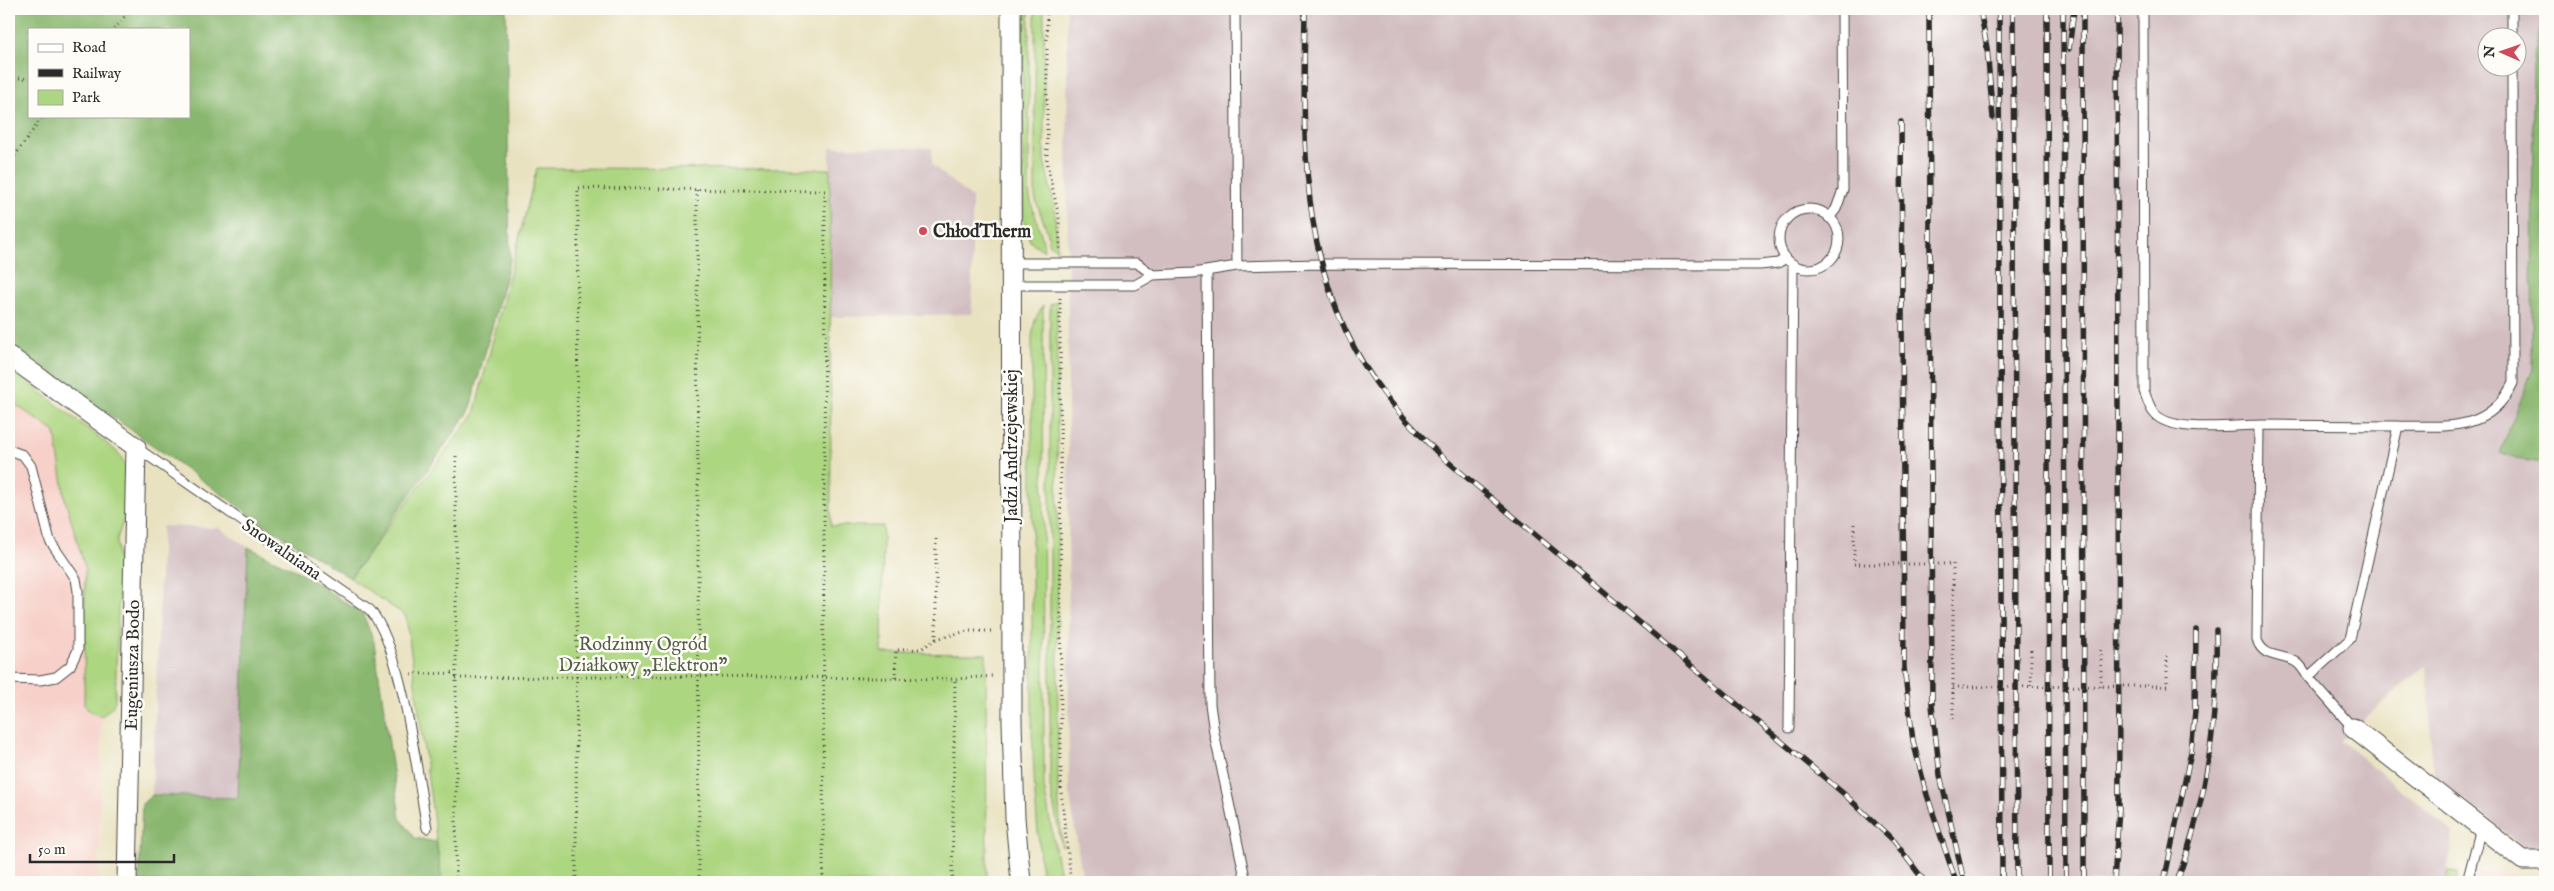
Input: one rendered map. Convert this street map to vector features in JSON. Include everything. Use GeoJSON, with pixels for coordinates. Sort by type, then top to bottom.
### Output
{"type":"FeatureCollection","features":[{"type":"Feature","properties":{"kind":"street","name":"Jadzi Andrzejewskiej"},"geometry":{"type":"LineString","coordinates":[[1011,9],[1013,775],[1021,882]]}},
{"type":"Feature","properties":{"kind":"street","name":"Snowalniana"},"geometry":{"type":"LineString","coordinates":[[9,356],[136,447]]}},
{"type":"Feature","properties":{"kind":"street","name":"Eugeniusza Bodo"},"geometry":{"type":"LineString","coordinates":[[127,882],[136,447]]}},
{"type":"Feature","properties":{"kind":"street"},"geometry":{"type":"LineString","coordinates":[[2352,728],[2522,860],[2545,860]]}},
{"type":"Feature","properties":{"kind":"lane"},"geometry":{"type":"LineString","coordinates":[[1235,9],[1237,266]]}},
{"type":"Feature","properties":{"kind":"lane"},"geometry":{"type":"LineString","coordinates":[[1829,218],[1836,209],[1843,190],[1842,9]]}},
{"type":"Feature","properties":{"kind":"lane"},"geometry":{"type":"LineString","coordinates":[[2144,9],[2144,391],[2153,412],[2165,422],[2180,426],[2440,426],[2478,421],[2505,399],[2513,383],[2512,78]]}},
{"type":"Feature","properties":{"kind":"lane"},"geometry":{"type":"LineString","coordinates":[[2512,9],[2512,28]]}},
{"type":"Feature","properties":{"kind":"lane"},"geometry":{"type":"LineString","coordinates":[[1011,285],[1136,285],[1153,275],[1207,271],[1237,266],[1322,264],[1760,266],[1789,261],[1811,269],[1829,262],[1838,244],[1835,226],[1829,218],[1812,210],[1793,214],[1781,230],[1779,240],[1789,261],[1789,728]]}},
{"type":"Feature","properties":{"kind":"lane"},"geometry":{"type":"LineString","coordinates":[[1011,263],[1137,263],[1153,275]]}},
{"type":"Feature","properties":{"kind":"lane"},"geometry":{"type":"LineString","coordinates":[[1207,271],[1210,704],[1214,733],[1246,882]]}},
{"type":"Feature","properties":{"kind":"lane"},"geometry":{"type":"LineString","coordinates":[[2259,425],[2257,640],[2260,649],[2267,654],[2298,663],[2352,728]]}},
{"type":"Feature","properties":{"kind":"lane"},"geometry":{"type":"LineString","coordinates":[[2308,677],[2350,639],[2398,426]]}},
{"type":"Feature","properties":{"kind":"lane","name":"Snowalniana"},"geometry":{"type":"LineString","coordinates":[[136,447],[370,610],[378,620],[390,645],[427,828]]}},
{"type":"Feature","properties":{"kind":"lane"},"geometry":{"type":"LineString","coordinates":[[9,450],[22,455],[30,466],[50,541],[76,579],[78,642],[74,662],[61,675],[46,679],[9,679]]}},
{"type":"Feature","properties":{"kind":"lane"},"geometry":{"type":"LineString","coordinates":[[2466,882],[2481,828]]}},
{"type":"Feature","properties":{"kind":"path"},"geometry":{"type":"LineString","coordinates":[[115,28],[131,9]]}},
{"type":"Feature","properties":{"kind":"path"},"geometry":{"type":"LineString","coordinates":[[1047,9],[1048,163],[1059,217],[1060,264]]}},
{"type":"Feature","properties":{"kind":"path"},"geometry":{"type":"LineString","coordinates":[[9,77],[28,79]]}},
{"type":"Feature","properties":{"kind":"path"},"geometry":{"type":"LineString","coordinates":[[9,164],[42,118]]}},
{"type":"Feature","properties":{"kind":"path"},"geometry":{"type":"LineString","coordinates":[[576,882],[578,188],[825,191],[824,882]]}},
{"type":"Feature","properties":{"kind":"path"},"geometry":{"type":"LineString","coordinates":[[697,190],[700,676],[699,882]]}},
{"type":"Feature","properties":{"kind":"path"},"geometry":{"type":"LineString","coordinates":[[1060,285],[1061,792],[1071,882]]}},
{"type":"Feature","properties":{"kind":"path"},"geometry":{"type":"LineString","coordinates":[[456,452],[456,882]]}},
{"type":"Feature","properties":{"kind":"path"},"geometry":{"type":"LineString","coordinates":[[1854,524],[1854,564],[1953,564],[1953,722]]}},
{"type":"Feature","properties":{"kind":"path"},"geometry":{"type":"LineString","coordinates":[[936,539],[936,639]]}},
{"type":"Feature","properties":{"kind":"path"},"geometry":{"type":"LineString","coordinates":[[895,678],[896,650],[921,649],[936,639],[967,631],[1012,630]]}},
{"type":"Feature","properties":{"kind":"path"},"geometry":{"type":"LineString","coordinates":[[2101,648],[2101,686]]}},
{"type":"Feature","properties":{"kind":"path"},"geometry":{"type":"LineString","coordinates":[[2031,650],[2031,686]]}},
{"type":"Feature","properties":{"kind":"path"},"geometry":{"type":"LineString","coordinates":[[1952,687],[2167,686],[2168,652]]}},
{"type":"Feature","properties":{"kind":"path"},"geometry":{"type":"LineString","coordinates":[[397,676],[700,676],[955,679],[1012,676]]}},
{"type":"Feature","properties":{"kind":"path"},"geometry":{"type":"LineString","coordinates":[[952,882],[955,679]]}},
{"type":"Feature","properties":{"kind":"shaded area"},"geometry":{"type":"Polygon","coordinates":[[[1067,9],[2545,9],[2545,390],[2516,459],[2545,463],[2545,850],[2526,849],[2433,775],[2427,664],[2340,740],[2453,832],[2446,882],[1083,882],[1069,789],[1067,9]]]}},
{"type":"Feature","properties":{"kind":"shaded area"},"geometry":{"type":"Polygon","coordinates":[[[830,147],[932,148],[932,165],[972,198],[972,314],[831,317],[830,147]]]}},
{"type":"Feature","properties":{"kind":"shaded area"},"geometry":{"type":"Polygon","coordinates":[[[9,400],[55,432],[65,499],[85,568],[84,705],[102,705],[98,882],[9,882],[9,400]]]}},
{"type":"Feature","properties":{"kind":"shaded area"},"geometry":{"type":"Polygon","coordinates":[[[162,526],[219,528],[248,547],[238,798],[152,795],[162,526]]]}},
{"type":"Feature","properties":{"kind":"shaded area"},"geometry":{"type":"Polygon","coordinates":[[[2448,871],[2545,875],[2545,882],[2446,882],[2448,871]]]}},
{"type":"Feature","properties":{"kind":"green space"},"geometry":{"type":"Polygon","coordinates":[[[9,9],[506,9],[510,260],[469,412],[350,578],[262,523],[9,343],[9,9]]]}},
{"type":"Feature","properties":{"kind":"green space"},"geometry":{"type":"Polygon","coordinates":[[[1023,9],[1029,9],[1029,190],[1042,236],[1044,251],[1030,241],[1023,219],[1023,9]]]}},
{"type":"Feature","properties":{"kind":"green space"},"geometry":{"type":"Polygon","coordinates":[[[1035,9],[1044,9],[1044,160],[1055,210],[1057,250],[1049,244],[1049,238],[1035,196],[1035,9]]]}},
{"type":"Feature","properties":{"kind":"green space"},"geometry":{"type":"Polygon","coordinates":[[[2545,9],[2545,463],[2516,459],[2500,453],[2532,371],[2533,60],[2545,9]]]}},
{"type":"Feature","properties":{"kind":"green space","name":"Rodzinny Ogród Działkowy „Elektron”"},"geometry":{"type":"Polygon","coordinates":[[[537,168],[830,169],[831,526],[883,526],[882,653],[986,654],[987,882],[442,882],[406,616],[350,578],[474,414],[537,168]]]}},
{"type":"Feature","properties":{"kind":"green space"},"geometry":{"type":"Polygon","coordinates":[[[1057,301],[1058,792],[1062,847],[1050,787],[1050,305],[1057,301]]]}},
{"type":"Feature","properties":{"kind":"green space"},"geometry":{"type":"Polygon","coordinates":[[[1043,305],[1044,787],[1061,882],[1042,882],[1032,730],[1032,337],[1035,320],[1043,305]]]}},
{"type":"Feature","properties":{"kind":"green space"},"geometry":{"type":"Polygon","coordinates":[[[9,367],[116,451],[127,466],[127,509],[117,539],[119,584],[115,700],[113,706],[102,716],[91,713],[84,705],[85,568],[65,499],[55,432],[9,400],[9,367]]]}},
{"type":"Feature","properties":{"kind":"green space"},"geometry":{"type":"Polygon","coordinates":[[[248,547],[299,572],[363,614],[374,642],[400,818],[415,838],[436,842],[442,882],[139,882],[142,804],[152,795],[238,798],[248,547]]]}},
{"type":"Feature","properties":{"kind":"green space"},"geometry":{"type":"Polygon","coordinates":[[[2448,871],[2458,872],[2456,882],[2446,882],[2448,871]]]}},
{"type":"Feature","properties":{"kind":"railway"},"geometry":{"type":"LineString","coordinates":[[1305,9],[1304,112],[1306,163],[1312,213],[1321,262],[1336,309],[1358,355],[1388,399],[1440,455],[1844,794],[1894,841],[1925,882]]}},
{"type":"Feature","properties":{"kind":"railway"},"geometry":{"type":"LineString","coordinates":[[1929,9],[1932,705],[1940,775],[1964,882]]}},
{"type":"Feature","properties":{"kind":"railway"},"geometry":{"type":"LineString","coordinates":[[1980,9],[1987,48],[1993,118]]}},
{"type":"Feature","properties":{"kind":"railway"},"geometry":{"type":"LineString","coordinates":[[1999,9],[2002,882]]}},
{"type":"Feature","properties":{"kind":"railway"},"geometry":{"type":"LineString","coordinates":[[2013,9],[2017,882]]}},
{"type":"Feature","properties":{"kind":"railway"},"geometry":{"type":"LineString","coordinates":[[2047,9],[2049,882]]}},
{"type":"Feature","properties":{"kind":"railway"},"geometry":{"type":"LineString","coordinates":[[2063,9],[2066,882]]}},
{"type":"Feature","properties":{"kind":"railway"},"geometry":{"type":"LineString","coordinates":[[2069,49],[2074,9]]}},
{"type":"Feature","properties":{"kind":"railway"},"geometry":{"type":"LineString","coordinates":[[2083,9],[2084,882]]}},
{"type":"Feature","properties":{"kind":"railway"},"geometry":{"type":"LineString","coordinates":[[2114,882],[2119,808],[2117,9]]}},
{"type":"Feature","properties":{"kind":"railway"},"geometry":{"type":"LineString","coordinates":[[1901,122],[1904,667],[1913,741],[1927,795],[1956,882]]}},
{"type":"Feature","properties":{"kind":"railway"},"geometry":{"type":"LineString","coordinates":[[2164,882],[2191,752],[2195,711],[2196,630]]}},
{"type":"Feature","properties":{"kind":"railway"},"geometry":{"type":"LineString","coordinates":[[2177,882],[2188,850],[2209,758],[2215,696],[2216,630]]}},
{"type":"Feature","properties":{"kind":"place","name":"ChłodTherm"},"geometry":{"type":"Point","coordinates":[923,231]}}]}
